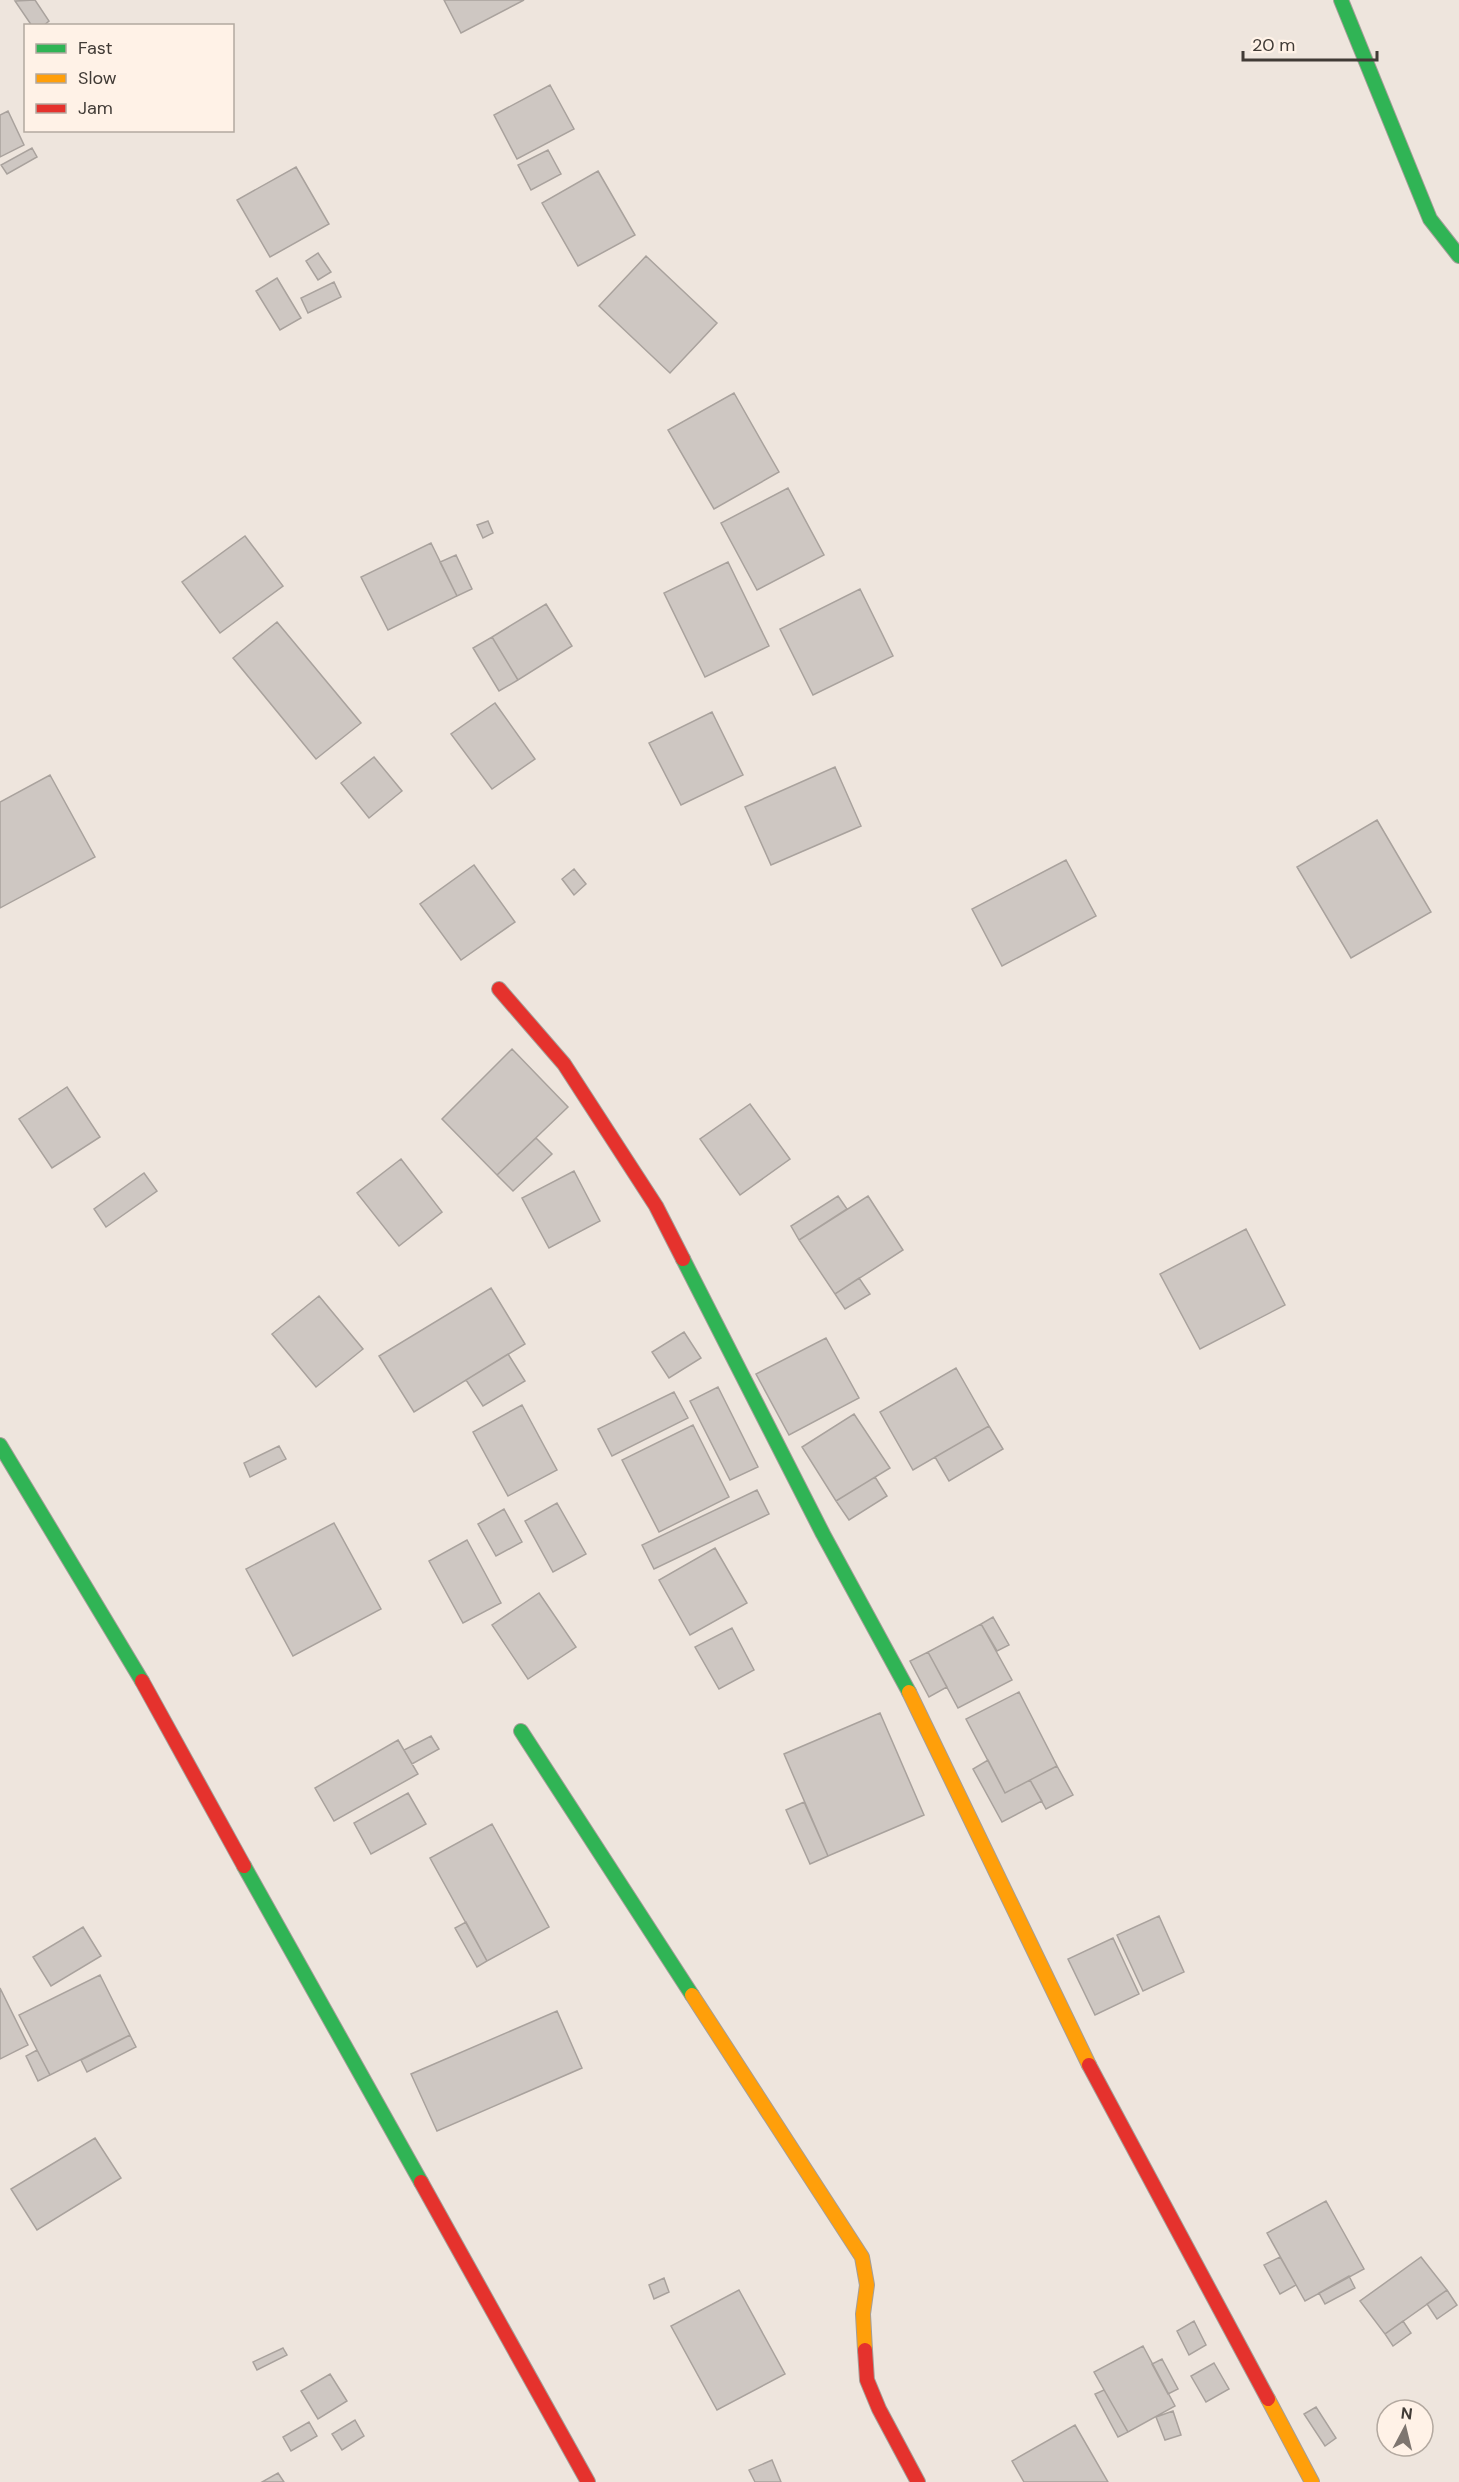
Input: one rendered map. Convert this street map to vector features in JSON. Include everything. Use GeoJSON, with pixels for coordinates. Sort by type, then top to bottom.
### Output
{"type":"FeatureCollection","features":[{"type":"Feature","properties":{"kind":"street"},"geometry":{"type":"LineString","coordinates":[[1341,0],[1430,219],[1459,256]]}},
{"type":"Feature","properties":{"kind":"street"},"geometry":{"type":"LineString","coordinates":[[499,989],[564,1064],[656,1206],[823,1534],[897,1668],[1088,2064],[1312,2482]]}},
{"type":"Feature","properties":{"kind":"street"},"geometry":{"type":"LineString","coordinates":[[0,1445],[116,1635],[588,2482]]}},
{"type":"Feature","properties":{"kind":"street"},"geometry":{"type":"LineString","coordinates":[[521,1731],[862,2257],[867,2285],[863,2314],[867,2380],[879,2409],[918,2482]]}},
{"type":"Feature","properties":{"kind":"building"},"geometry":{"type":"Polygon","coordinates":[[[35,0],[49,21],[45,24],[31,24],[15,1],[35,0]]]}},
{"type":"Feature","properties":{"kind":"building"},"geometry":{"type":"Polygon","coordinates":[[[444,0],[524,0],[461,33],[444,0]]]}},
{"type":"Feature","properties":{"kind":"building"},"geometry":{"type":"Polygon","coordinates":[[[550,85],[574,129],[517,159],[494,115],[550,85]]]}},
{"type":"Feature","properties":{"kind":"building"},"geometry":{"type":"Polygon","coordinates":[[[8,111],[24,145],[0,157],[0,115],[8,111]]]}},
{"type":"Feature","properties":{"kind":"building"},"geometry":{"type":"Polygon","coordinates":[[[32,148],[37,157],[7,174],[1,165],[32,148]]]}},
{"type":"Feature","properties":{"kind":"building"},"geometry":{"type":"Polygon","coordinates":[[[548,150],[561,174],[531,190],[518,165],[548,150]]]}},
{"type":"Feature","properties":{"kind":"building"},"geometry":{"type":"Polygon","coordinates":[[[296,167],[329,224],[270,257],[237,200],[296,167]]]}},
{"type":"Feature","properties":{"kind":"building"},"geometry":{"type":"Polygon","coordinates":[[[598,171],[635,235],[578,266],[542,203],[598,171]]]}},
{"type":"Feature","properties":{"kind":"building"},"geometry":{"type":"Polygon","coordinates":[[[318,253],[331,272],[318,280],[306,261],[318,253]]]}},
{"type":"Feature","properties":{"kind":"building"},"geometry":{"type":"Polygon","coordinates":[[[646,256],[717,323],[670,373],[599,306],[646,256]]]}},
{"type":"Feature","properties":{"kind":"building"},"geometry":{"type":"Polygon","coordinates":[[[277,278],[301,318],[280,330],[256,291],[277,278]]]}},
{"type":"Feature","properties":{"kind":"building"},"geometry":{"type":"Polygon","coordinates":[[[334,282],[341,297],[308,313],[301,298],[334,282]]]}},
{"type":"Feature","properties":{"kind":"building"},"geometry":{"type":"Polygon","coordinates":[[[734,393],[779,472],[714,509],[668,430],[734,393]]]}},
{"type":"Feature","properties":{"kind":"building"},"geometry":{"type":"Polygon","coordinates":[[[788,488],[824,555],[757,590],[721,523],[788,488]]]}},
{"type":"Feature","properties":{"kind":"building"},"geometry":{"type":"Polygon","coordinates":[[[488,521],[493,533],[483,538],[477,525],[488,521]]]}},
{"type":"Feature","properties":{"kind":"building"},"geometry":{"type":"Polygon","coordinates":[[[245,536],[283,586],[220,633],[182,582],[245,536]]]}},
{"type":"Feature","properties":{"kind":"building"},"geometry":{"type":"Polygon","coordinates":[[[431,543],[457,596],[388,630],[361,577],[431,543]]]}},
{"type":"Feature","properties":{"kind":"building"},"geometry":{"type":"Polygon","coordinates":[[[456,555],[472,589],[457,596],[440,562],[456,555]]]}},
{"type":"Feature","properties":{"kind":"building"},"geometry":{"type":"Polygon","coordinates":[[[728,562],[769,646],[705,677],[664,593],[728,562]]]}},
{"type":"Feature","properties":{"kind":"building"},"geometry":{"type":"Polygon","coordinates":[[[860,589],[893,656],[813,695],[780,629],[860,589]]]}},
{"type":"Feature","properties":{"kind":"building"},"geometry":{"type":"Polygon","coordinates":[[[546,604],[572,646],[518,680],[492,637],[546,604]]]}},
{"type":"Feature","properties":{"kind":"building"},"geometry":{"type":"Polygon","coordinates":[[[277,622],[361,723],[316,759],[233,658],[277,622]]]}},
{"type":"Feature","properties":{"kind":"building"},"geometry":{"type":"Polygon","coordinates":[[[492,637],[518,680],[499,691],[473,648],[492,637]]]}},
{"type":"Feature","properties":{"kind":"building"},"geometry":{"type":"Polygon","coordinates":[[[495,703],[535,759],[492,789],[451,734],[495,703]]]}},
{"type":"Feature","properties":{"kind":"building"},"geometry":{"type":"Polygon","coordinates":[[[712,712],[743,775],[681,805],[649,743],[712,712]]]}},
{"type":"Feature","properties":{"kind":"building"},"geometry":{"type":"Polygon","coordinates":[[[374,757],[402,791],[369,818],[341,783],[374,757]]]}},
{"type":"Feature","properties":{"kind":"building"},"geometry":{"type":"Polygon","coordinates":[[[835,767],[861,826],[771,865],[745,807],[835,767]]]}},
{"type":"Feature","properties":{"kind":"building"},"geometry":{"type":"Polygon","coordinates":[[[50,775],[95,857],[0,908],[0,802],[50,775]]]}},
{"type":"Feature","properties":{"kind":"building"},"geometry":{"type":"Polygon","coordinates":[[[1377,820],[1431,912],[1351,958],[1297,867],[1377,820]]]}},
{"type":"Feature","properties":{"kind":"building"},"geometry":{"type":"Polygon","coordinates":[[[1066,860],[1096,916],[1002,966],[972,909],[1066,860]]]}},
{"type":"Feature","properties":{"kind":"building"},"geometry":{"type":"Polygon","coordinates":[[[474,865],[515,922],[461,960],[420,904],[474,865]]]}},
{"type":"Feature","properties":{"kind":"building"},"geometry":{"type":"Polygon","coordinates":[[[574,869],[586,884],[574,895],[562,879],[574,869]]]}},
{"type":"Feature","properties":{"kind":"building"},"geometry":{"type":"Polygon","coordinates":[[[512,1049],[568,1107],[497,1175],[442,1119],[512,1049]]]}},
{"type":"Feature","properties":{"kind":"building"},"geometry":{"type":"Polygon","coordinates":[[[67,1087],[100,1137],[52,1168],[19,1119],[67,1087]]]}},
{"type":"Feature","properties":{"kind":"building"},"geometry":{"type":"Polygon","coordinates":[[[750,1104],[790,1159],[740,1195],[700,1139],[750,1104]]]}},
{"type":"Feature","properties":{"kind":"building"},"geometry":{"type":"Polygon","coordinates":[[[536,1138],[552,1154],[513,1191],[497,1175],[536,1138]]]}},
{"type":"Feature","properties":{"kind":"building"},"geometry":{"type":"Polygon","coordinates":[[[401,1159],[442,1212],[399,1246],[357,1193],[401,1159]]]}},
{"type":"Feature","properties":{"kind":"building"},"geometry":{"type":"Polygon","coordinates":[[[574,1171],[600,1221],[549,1248],[522,1198],[574,1171]]]}},
{"type":"Feature","properties":{"kind":"building"},"geometry":{"type":"Polygon","coordinates":[[[144,1173],[157,1191],[106,1227],[94,1209],[144,1173]]]}},
{"type":"Feature","properties":{"kind":"building"},"geometry":{"type":"Polygon","coordinates":[[[838,1196],[847,1209],[799,1240],[791,1226],[838,1196]]]}},
{"type":"Feature","properties":{"kind":"building"},"geometry":{"type":"Polygon","coordinates":[[[868,1196],[903,1250],[835,1294],[799,1240],[868,1196]]]}},
{"type":"Feature","properties":{"kind":"building"},"geometry":{"type":"Polygon","coordinates":[[[1246,1229],[1285,1305],[1200,1349],[1160,1274],[1246,1229]]]}},
{"type":"Feature","properties":{"kind":"building"},"geometry":{"type":"Polygon","coordinates":[[[859,1278],[870,1294],[845,1309],[835,1294],[859,1278]]]}},
{"type":"Feature","properties":{"kind":"building"},"geometry":{"type":"Polygon","coordinates":[[[491,1288],[525,1344],[414,1412],[379,1356],[491,1288]]]}},
{"type":"Feature","properties":{"kind":"building"},"geometry":{"type":"Polygon","coordinates":[[[319,1296],[363,1349],[316,1387],[272,1334],[319,1296]]]}},
{"type":"Feature","properties":{"kind":"building"},"geometry":{"type":"Polygon","coordinates":[[[684,1332],[701,1358],[669,1378],[652,1352],[684,1332]]]}},
{"type":"Feature","properties":{"kind":"building"},"geometry":{"type":"Polygon","coordinates":[[[826,1338],[859,1398],[789,1435],[756,1374],[826,1338]]]}},
{"type":"Feature","properties":{"kind":"building"},"geometry":{"type":"Polygon","coordinates":[[[508,1354],[525,1381],[483,1406],[466,1380],[508,1354]]]}},
{"type":"Feature","properties":{"kind":"building"},"geometry":{"type":"Polygon","coordinates":[[[956,1368],[989,1426],[913,1470],[880,1412],[956,1368]]]}},
{"type":"Feature","properties":{"kind":"building"},"geometry":{"type":"Polygon","coordinates":[[[718,1387],[758,1467],[730,1480],[690,1401],[718,1387]]]}},
{"type":"Feature","properties":{"kind":"building"},"geometry":{"type":"Polygon","coordinates":[[[674,1392],[688,1418],[612,1456],[598,1429],[674,1392]]]}},
{"type":"Feature","properties":{"kind":"building"},"geometry":{"type":"Polygon","coordinates":[[[522,1405],[557,1470],[508,1496],[473,1432],[522,1405]]]}},
{"type":"Feature","properties":{"kind":"building"},"geometry":{"type":"Polygon","coordinates":[[[854,1414],[890,1468],[836,1501],[802,1447],[854,1414]]]}},
{"type":"Feature","properties":{"kind":"building"},"geometry":{"type":"Polygon","coordinates":[[[693,1425],[729,1497],[659,1532],[622,1460],[693,1425]]]}},
{"type":"Feature","properties":{"kind":"building"},"geometry":{"type":"Polygon","coordinates":[[[989,1426],[1003,1449],[949,1481],[935,1457],[989,1426]]]}},
{"type":"Feature","properties":{"kind":"building"},"geometry":{"type":"Polygon","coordinates":[[[279,1446],[286,1459],[250,1477],[244,1463],[279,1446]]]}},
{"type":"Feature","properties":{"kind":"building"},"geometry":{"type":"Polygon","coordinates":[[[875,1477],[887,1496],[849,1520],[836,1501],[875,1477]]]}},
{"type":"Feature","properties":{"kind":"building"},"geometry":{"type":"Polygon","coordinates":[[[757,1490],[769,1514],[654,1569],[642,1545],[757,1490]]]}},
{"type":"Feature","properties":{"kind":"building"},"geometry":{"type":"Polygon","coordinates":[[[557,1503],[586,1554],[553,1572],[525,1521],[557,1503]]]}},
{"type":"Feature","properties":{"kind":"building"},"geometry":{"type":"Polygon","coordinates":[[[504,1509],[522,1542],[496,1556],[478,1524],[504,1509]]]}},
{"type":"Feature","properties":{"kind":"building"},"geometry":{"type":"Polygon","coordinates":[[[334,1523],[381,1609],[293,1656],[246,1569],[334,1523]]]}},
{"type":"Feature","properties":{"kind":"building"},"geometry":{"type":"Polygon","coordinates":[[[467,1540],[501,1603],[463,1623],[429,1561],[467,1540]]]}},
{"type":"Feature","properties":{"kind":"building"},"geometry":{"type":"Polygon","coordinates":[[[715,1548],[747,1603],[690,1635],[659,1580],[715,1548]]]}},
{"type":"Feature","properties":{"kind":"building"},"geometry":{"type":"Polygon","coordinates":[[[539,1593],[576,1647],[528,1679],[492,1625],[539,1593]]]}},
{"type":"Feature","properties":{"kind":"building"},"geometry":{"type":"Polygon","coordinates":[[[993,1617],[1009,1645],[997,1651],[981,1624],[993,1617]]]}},
{"type":"Feature","properties":{"kind":"building"},"geometry":{"type":"Polygon","coordinates":[[[981,1624],[1012,1680],[958,1708],[928,1652],[981,1624]]]}},
{"type":"Feature","properties":{"kind":"building"},"geometry":{"type":"Polygon","coordinates":[[[732,1628],[754,1670],[719,1689],[695,1647],[732,1628]]]}},
{"type":"Feature","properties":{"kind":"building"},"geometry":{"type":"Polygon","coordinates":[[[928,1652],[947,1687],[929,1697],[910,1661],[928,1652]]]}},
{"type":"Feature","properties":{"kind":"building"},"geometry":{"type":"Polygon","coordinates":[[[1019,1692],[1057,1766],[1005,1793],[966,1719],[1019,1692]]]}},
{"type":"Feature","properties":{"kind":"building"},"geometry":{"type":"Polygon","coordinates":[[[880,1713],[924,1815],[828,1856],[784,1754],[880,1713]]]}},
{"type":"Feature","properties":{"kind":"building"},"geometry":{"type":"Polygon","coordinates":[[[431,1736],[439,1749],[412,1764],[404,1750],[431,1736]]]}},
{"type":"Feature","properties":{"kind":"building"},"geometry":{"type":"Polygon","coordinates":[[[398,1740],[418,1774],[334,1821],[315,1788],[398,1740]]]}},
{"type":"Feature","properties":{"kind":"building"},"geometry":{"type":"Polygon","coordinates":[[[988,1760],[1005,1793],[1030,1780],[1042,1801],[1002,1822],[973,1769],[988,1760]]]}},
{"type":"Feature","properties":{"kind":"building"},"geometry":{"type":"Polygon","coordinates":[[[1057,1766],[1073,1795],[1046,1809],[1030,1780],[1057,1766]]]}},
{"type":"Feature","properties":{"kind":"building"},"geometry":{"type":"Polygon","coordinates":[[[408,1793],[426,1824],[371,1854],[354,1823],[408,1793]]]}},
{"type":"Feature","properties":{"kind":"building"},"geometry":{"type":"Polygon","coordinates":[[[804,1802],[828,1856],[810,1864],[786,1810],[804,1802]]]}},
{"type":"Feature","properties":{"kind":"building"},"geometry":{"type":"Polygon","coordinates":[[[492,1824],[549,1927],[487,1961],[430,1858],[492,1824]]]}},
{"type":"Feature","properties":{"kind":"building"},"geometry":{"type":"Polygon","coordinates":[[[1159,1916],[1184,1972],[1143,1991],[1117,1935],[1159,1916]]]}},
{"type":"Feature","properties":{"kind":"building"},"geometry":{"type":"Polygon","coordinates":[[[466,1922],[487,1961],[477,1967],[455,1928],[466,1922]]]}},
{"type":"Feature","properties":{"kind":"building"},"geometry":{"type":"Polygon","coordinates":[[[83,1927],[101,1956],[51,1986],[33,1957],[83,1927]]]}},
{"type":"Feature","properties":{"kind":"building"},"geometry":{"type":"Polygon","coordinates":[[[1113,1938],[1139,1994],[1095,2015],[1068,1959],[1113,1938]]]}},
{"type":"Feature","properties":{"kind":"building"},"geometry":{"type":"Polygon","coordinates":[[[100,1975],[130,2035],[50,2075],[19,2015],[100,1975]]]}},
{"type":"Feature","properties":{"kind":"building"},"geometry":{"type":"Polygon","coordinates":[[[0,1988],[28,2045],[0,2059],[0,1988]]]}},
{"type":"Feature","properties":{"kind":"building"},"geometry":{"type":"Polygon","coordinates":[[[557,2011],[582,2068],[437,2131],[411,2074],[557,2011]]]}},
{"type":"Feature","properties":{"kind":"building"},"geometry":{"type":"Polygon","coordinates":[[[130,2035],[136,2047],[87,2072],[81,2060],[130,2035]]]}},
{"type":"Feature","properties":{"kind":"building"},"geometry":{"type":"Polygon","coordinates":[[[37,2050],[50,2075],[38,2081],[26,2056],[37,2050]]]}},
{"type":"Feature","properties":{"kind":"building"},"geometry":{"type":"Polygon","coordinates":[[[95,2138],[121,2178],[37,2230],[11,2189],[95,2138]]]}},
{"type":"Feature","properties":{"kind":"building"},"geometry":{"type":"Polygon","coordinates":[[[1326,2201],[1364,2269],[1305,2301],[1267,2233],[1326,2201]]]}},
{"type":"Feature","properties":{"kind":"building"},"geometry":{"type":"Polygon","coordinates":[[[1280,2257],[1296,2285],[1280,2294],[1264,2265],[1280,2257]]]}},
{"type":"Feature","properties":{"kind":"building"},"geometry":{"type":"Polygon","coordinates":[[[1421,2257],[1447,2290],[1385,2334],[1360,2301],[1421,2257]]]}},
{"type":"Feature","properties":{"kind":"building"},"geometry":{"type":"Polygon","coordinates":[[[1349,2276],[1355,2288],[1325,2304],[1319,2293],[1349,2276]]]}},
{"type":"Feature","properties":{"kind":"building"},"geometry":{"type":"Polygon","coordinates":[[[664,2278],[669,2292],[654,2299],[649,2285],[664,2278]]]}},
{"type":"Feature","properties":{"kind":"building"},"geometry":{"type":"Polygon","coordinates":[[[739,2290],[785,2374],[717,2410],[671,2326],[739,2290]]]}},
{"type":"Feature","properties":{"kind":"building"},"geometry":{"type":"Polygon","coordinates":[[[1447,2290],[1457,2305],[1437,2319],[1427,2304],[1447,2290]]]}},
{"type":"Feature","properties":{"kind":"building"},"geometry":{"type":"Polygon","coordinates":[[[1194,2321],[1206,2345],[1189,2355],[1177,2331],[1194,2321]]]}},
{"type":"Feature","properties":{"kind":"building"},"geometry":{"type":"Polygon","coordinates":[[[1403,2321],[1411,2333],[1393,2346],[1385,2334],[1403,2321]]]}},
{"type":"Feature","properties":{"kind":"building"},"geometry":{"type":"Polygon","coordinates":[[[1143,2346],[1175,2406],[1128,2432],[1094,2372],[1143,2346]]]}},
{"type":"Feature","properties":{"kind":"building"},"geometry":{"type":"Polygon","coordinates":[[[283,2348],[287,2355],[257,2370],[253,2362],[283,2348]]]}},
{"type":"Feature","properties":{"kind":"building"},"geometry":{"type":"Polygon","coordinates":[[[1162,2359],[1178,2389],[1168,2394],[1152,2364],[1162,2359]]]}},
{"type":"Feature","properties":{"kind":"building"},"geometry":{"type":"Polygon","coordinates":[[[1214,2363],[1229,2389],[1206,2402],[1191,2376],[1214,2363]]]}},
{"type":"Feature","properties":{"kind":"building"},"geometry":{"type":"Polygon","coordinates":[[[330,2374],[347,2401],[318,2419],[301,2391],[330,2374]]]}},
{"type":"Feature","properties":{"kind":"building"},"geometry":{"type":"Polygon","coordinates":[[[1104,2390],[1128,2432],[1118,2437],[1095,2394],[1104,2390]]]}},
{"type":"Feature","properties":{"kind":"building"},"geometry":{"type":"Polygon","coordinates":[[[1316,2407],[1336,2438],[1325,2446],[1304,2414],[1316,2407]]]}},
{"type":"Feature","properties":{"kind":"building"},"geometry":{"type":"Polygon","coordinates":[[[1173,2411],[1181,2435],[1165,2440],[1156,2417],[1173,2411]]]}},
{"type":"Feature","properties":{"kind":"building"},"geometry":{"type":"Polygon","coordinates":[[[355,2420],[364,2436],[342,2450],[332,2434],[355,2420]]]}},
{"type":"Feature","properties":{"kind":"building"},"geometry":{"type":"Polygon","coordinates":[[[309,2422],[317,2436],[291,2451],[283,2437],[309,2422]]]}},
{"type":"Feature","properties":{"kind":"building"},"geometry":{"type":"Polygon","coordinates":[[[1075,2425],[1108,2482],[1024,2482],[1012,2461],[1075,2425]]]}},
{"type":"Feature","properties":{"kind":"building"},"geometry":{"type":"Polygon","coordinates":[[[772,2460],[781,2482],[755,2482],[749,2470],[772,2460]]]}},
{"type":"Feature","properties":{"kind":"building"},"geometry":{"type":"Polygon","coordinates":[[[278,2473],[284,2482],[262,2482],[278,2473]]]}},
{"type":"Feature","properties":{"kind":"traffic: fast"},"geometry":{"type":"LineString","coordinates":[[1341,0],[1430,219],[1459,256]]}},
{"type":"Feature","properties":{"kind":"traffic: fast"},"geometry":{"type":"LineString","coordinates":[[683,1259],[823,1534],[909,1692]]}},
{"type":"Feature","properties":{"kind":"traffic: fast"},"geometry":{"type":"LineString","coordinates":[[0,1445],[142,1681]]}},
{"type":"Feature","properties":{"kind":"traffic: fast"},"geometry":{"type":"LineString","coordinates":[[521,1731],[692,1995]]}},
{"type":"Feature","properties":{"kind":"traffic: fast"},"geometry":{"type":"LineString","coordinates":[[244,1866],[421,2182]]}},
{"type":"Feature","properties":{"kind":"traffic: slow"},"geometry":{"type":"LineString","coordinates":[[909,1692],[1089,2065]]}},
{"type":"Feature","properties":{"kind":"traffic: slow"},"geometry":{"type":"LineString","coordinates":[[692,1995],[862,2257],[867,2285],[863,2314],[865,2350]]}},
{"type":"Feature","properties":{"kind":"traffic: slow"},"geometry":{"type":"LineString","coordinates":[[1268,2399],[1312,2482]]}},
{"type":"Feature","properties":{"kind":"traffic: jam"},"geometry":{"type":"LineString","coordinates":[[499,989],[564,1064],[656,1206],[683,1259]]}},
{"type":"Feature","properties":{"kind":"traffic: jam"},"geometry":{"type":"LineString","coordinates":[[142,1681],[244,1866]]}},
{"type":"Feature","properties":{"kind":"traffic: jam"},"geometry":{"type":"LineString","coordinates":[[1089,2065],[1268,2399]]}},
{"type":"Feature","properties":{"kind":"traffic: jam"},"geometry":{"type":"LineString","coordinates":[[421,2182],[588,2482]]}},
{"type":"Feature","properties":{"kind":"traffic: jam"},"geometry":{"type":"LineString","coordinates":[[865,2350],[867,2380],[879,2409],[918,2482]]}}]}
